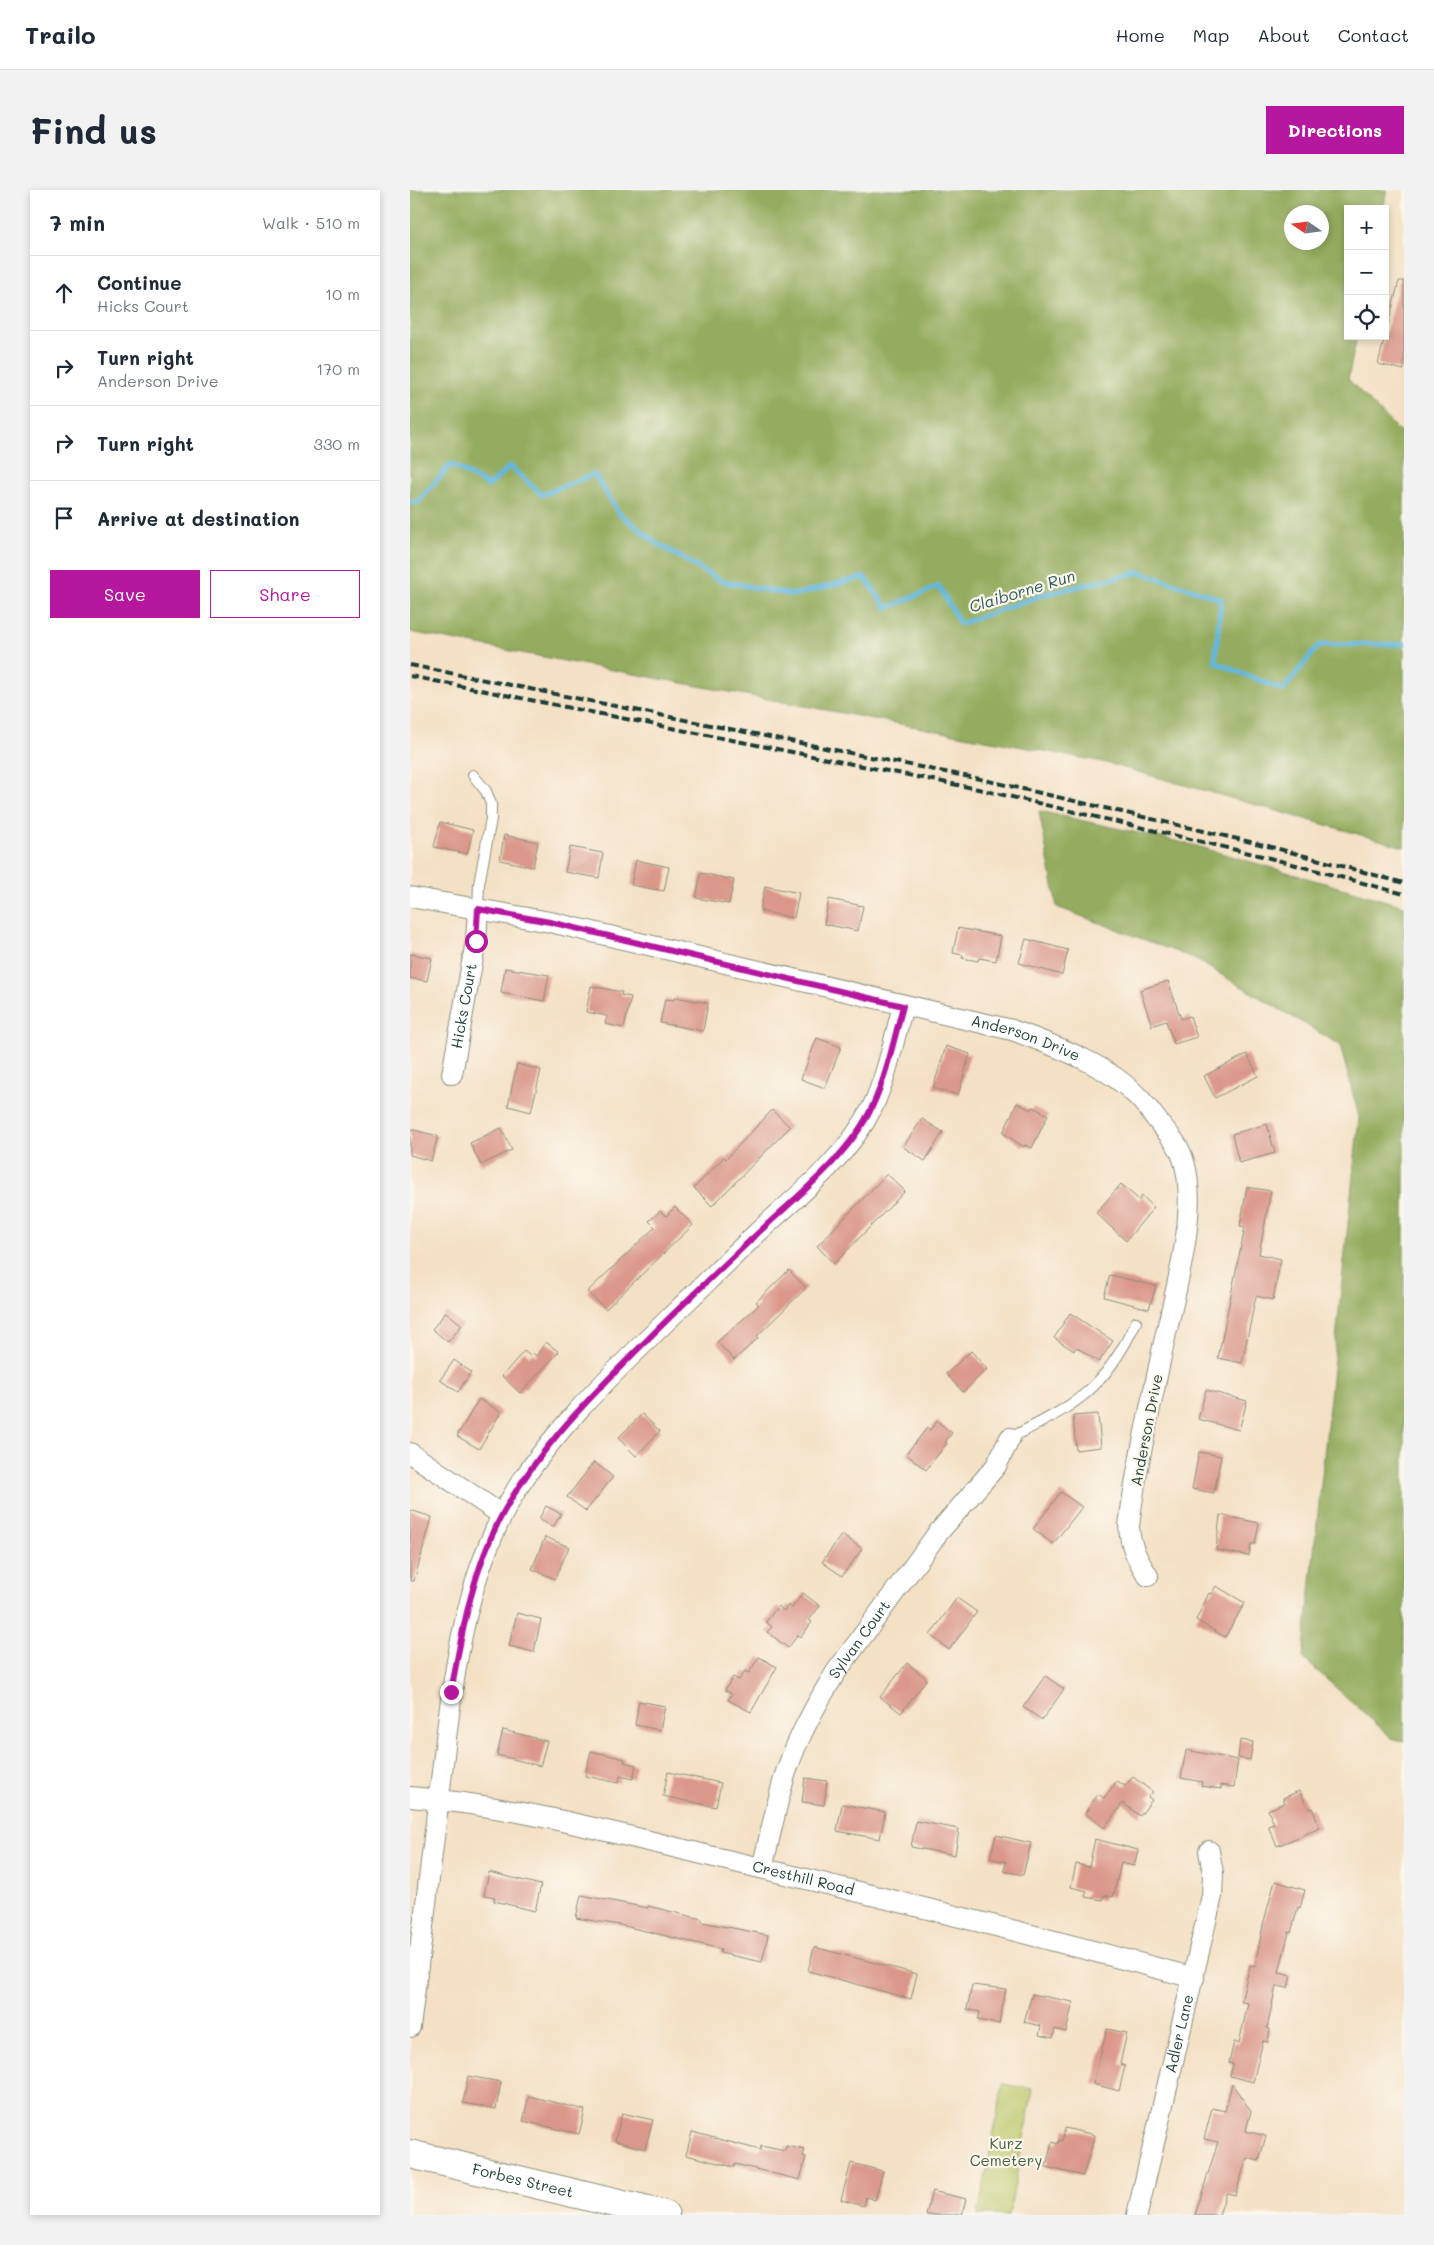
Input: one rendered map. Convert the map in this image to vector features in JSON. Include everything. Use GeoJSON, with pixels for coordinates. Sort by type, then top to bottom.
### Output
{"type":"FeatureCollection","features":[{"type":"Feature","properties":{"kind":"street","name":"Anderson Drive"},"geometry":{"type":"LineString","coordinates":[[410,897],[550,922],[1012,1030],[1090,1064],[1112,1076],[1137,1096],[1178,1148],[1186,1171],[1188,1188],[1186,1239],[1157,1376],[1129,1526],[1130,1542],[1137,1559],[1148,1576]]}},
{"type":"Feature","properties":{"kind":"street","name":"Hicks Court"},"geometry":{"type":"LineString","coordinates":[[452,1074],[476,941],[478,909]]}},
{"type":"Feature","properties":{"kind":"street"},"geometry":{"type":"LineString","coordinates":[[410,2027],[451,1692],[462,1634],[482,1562],[502,1515],[520,1484],[549,1443],[586,1402],[726,1263],[829,1166],[852,1138],[872,1108],[903,1006]]}},
{"type":"Feature","properties":{"kind":"street","name":"Sylvan Court"},"geometry":{"type":"LineString","coordinates":[[762,1868],[786,1774],[802,1733],[822,1694],[836,1672],[938,1533],[996,1466],[1010,1438]]}},
{"type":"Feature","properties":{"kind":"street"},"geometry":{"type":"LineString","coordinates":[[410,1453],[502,1515]]}},
{"type":"Feature","properties":{"kind":"street","name":"Cresthill Road"},"geometry":{"type":"LineString","coordinates":[[410,1797],[473,1804],[574,1823],[1058,1941],[1194,1978]]}},
{"type":"Feature","properties":{"kind":"street","name":"Adler Lane"},"geometry":{"type":"LineString","coordinates":[[1137,2215],[1212,1896],[1213,1874],[1209,1851]]}},
{"type":"Feature","properties":{"kind":"street","name":"Forbes Street"},"geometry":{"type":"LineString","coordinates":[[410,2154],[665,2215]]}},
{"type":"Feature","properties":{"kind":"lane"},"geometry":{"type":"LineString","coordinates":[[473,775],[486,790],[490,804],[491,819],[479,884],[478,909]]}},
{"type":"Feature","properties":{"kind":"lane"},"geometry":{"type":"LineString","coordinates":[[1010,1438],[1055,1416],[1078,1401],[1114,1364],[1136,1322]]}},
{"type":"Feature","properties":{"kind":"green space"},"geometry":{"type":"Polygon","coordinates":[[[410,190],[1387,190],[1384,205],[1344,205],[1344,340],[1356,340],[1348,379],[1398,430],[1404,433],[1404,847],[1103,762],[410,632],[410,190]]]}},
{"type":"Feature","properties":{"kind":"green space"},"geometry":{"type":"Polygon","coordinates":[[[1039,811],[1193,845],[1404,906],[1404,1742],[1394,1740],[1303,1658],[1359,1117],[1340,1045],[1193,958],[1057,907],[1039,811]]]}},
{"type":"Feature","properties":{"kind":"green space","name":"Kurz Cemetery"},"geometry":{"type":"Polygon","coordinates":[[[1003,2084],[1033,2089],[1009,2215],[978,2215],[1003,2084]]]}},
{"type":"Feature","properties":{"kind":"building"},"geometry":{"type":"Polygon","coordinates":[[[1399,281],[1404,281],[1404,370],[1378,364],[1384,340],[1389,340],[1389,321],[1399,281]]]}},
{"type":"Feature","properties":{"kind":"building"},"geometry":{"type":"Polygon","coordinates":[[[440,822],[473,830],[467,854],[434,847],[440,822]]]}},
{"type":"Feature","properties":{"kind":"building"},"geometry":{"type":"Polygon","coordinates":[[[504,835],[538,842],[533,867],[500,860],[504,835]]]}},
{"type":"Feature","properties":{"kind":"building"},"geometry":{"type":"Polygon","coordinates":[[[570,847],[603,853],[599,878],[565,872],[570,847]]]}},
{"type":"Feature","properties":{"kind":"building"},"geometry":{"type":"Polygon","coordinates":[[[636,860],[669,867],[664,891],[631,885],[636,860]]]}},
{"type":"Feature","properties":{"kind":"building"},"geometry":{"type":"Polygon","coordinates":[[[701,873],[734,880],[729,904],[696,898],[701,873]]]}},
{"type":"Feature","properties":{"kind":"building"},"geometry":{"type":"Polygon","coordinates":[[[765,886],[799,893],[794,918],[760,911],[765,886]]]}},
{"type":"Feature","properties":{"kind":"building"},"geometry":{"type":"Polygon","coordinates":[[[829,899],[863,906],[858,931],[824,924],[829,899]]]}},
{"type":"Feature","properties":{"kind":"building"},"geometry":{"type":"Polygon","coordinates":[[[958,928],[1001,936],[996,961],[979,958],[978,961],[962,958],[963,955],[953,953],[958,928]]]}},
{"type":"Feature","properties":{"kind":"building"},"geometry":{"type":"Polygon","coordinates":[[[1026,939],[1068,950],[1062,975],[1019,963],[1026,939]]]}},
{"type":"Feature","properties":{"kind":"building"},"geometry":{"type":"Polygon","coordinates":[[[410,954],[432,958],[427,981],[410,978],[410,954]]]}},
{"type":"Feature","properties":{"kind":"building"},"geometry":{"type":"Polygon","coordinates":[[[505,968],[549,975],[544,1001],[501,993],[505,968]]]}},
{"type":"Feature","properties":{"kind":"building"},"geometry":{"type":"Polygon","coordinates":[[[1168,981],[1181,1019],[1190,1016],[1197,1037],[1174,1044],[1166,1021],[1152,1026],[1140,990],[1168,981]]]}},
{"type":"Feature","properties":{"kind":"building"},"geometry":{"type":"Polygon","coordinates":[[[591,986],[622,992],[621,995],[631,997],[624,1028],[605,1024],[607,1016],[586,1012],[591,986]]]}},
{"type":"Feature","properties":{"kind":"building"},"geometry":{"type":"Polygon","coordinates":[[[675,997],[708,1003],[703,1031],[660,1023],[665,999],[674,1000],[675,997]]]}},
{"type":"Feature","properties":{"kind":"building"},"geometry":{"type":"Polygon","coordinates":[[[817,1038],[841,1047],[825,1088],[801,1079],[817,1038]]]}},
{"type":"Feature","properties":{"kind":"building"},"geometry":{"type":"Polygon","coordinates":[[[946,1046],[970,1054],[958,1095],[933,1088],[946,1046]]]}},
{"type":"Feature","properties":{"kind":"building"},"geometry":{"type":"Polygon","coordinates":[[[1247,1054],[1258,1076],[1215,1098],[1204,1076],[1247,1054]]]}},
{"type":"Feature","properties":{"kind":"building"},"geometry":{"type":"Polygon","coordinates":[[[517,1064],[541,1070],[531,1112],[508,1106],[517,1064]]]}},
{"type":"Feature","properties":{"kind":"building"},"geometry":{"type":"Polygon","coordinates":[[[1017,1103],[1031,1110],[1033,1107],[1048,1115],[1032,1148],[1025,1145],[1024,1147],[1003,1133],[1017,1103]]]}},
{"type":"Feature","properties":{"kind":"building"},"geometry":{"type":"Polygon","coordinates":[[[772,1110],[790,1127],[712,1206],[694,1188],[724,1157],[726,1159],[772,1110]]]}},
{"type":"Feature","properties":{"kind":"building"},"geometry":{"type":"Polygon","coordinates":[[[922,1119],[943,1132],[925,1161],[903,1147],[922,1119]]]}},
{"type":"Feature","properties":{"kind":"building"},"geometry":{"type":"Polygon","coordinates":[[[1267,1124],[1275,1153],[1239,1163],[1232,1134],[1267,1124]]]}},
{"type":"Feature","properties":{"kind":"building"},"geometry":{"type":"Polygon","coordinates":[[[501,1128],[512,1150],[481,1165],[470,1143],[501,1128]]]}},
{"type":"Feature","properties":{"kind":"building"},"geometry":{"type":"Polygon","coordinates":[[[410,1129],[438,1136],[431,1161],[410,1155],[410,1129]]]}},
{"type":"Feature","properties":{"kind":"building"},"geometry":{"type":"Polygon","coordinates":[[[887,1174],[905,1191],[834,1264],[817,1246],[887,1174]]]}},
{"type":"Feature","properties":{"kind":"building"},"geometry":{"type":"Polygon","coordinates":[[[1121,1184],[1139,1200],[1142,1196],[1154,1207],[1126,1241],[1096,1213],[1121,1184]]]}},
{"type":"Feature","properties":{"kind":"building"},"geometry":{"type":"Polygon","coordinates":[[[1247,1187],[1271,1191],[1259,1254],[1281,1259],[1273,1300],[1256,1296],[1242,1363],[1218,1358],[1245,1227],[1240,1226],[1247,1187]]]}},
{"type":"Feature","properties":{"kind":"building"},"geometry":{"type":"Polygon","coordinates":[[[675,1207],[693,1225],[606,1309],[587,1292],[655,1227],[649,1221],[660,1211],[666,1216],[675,1207]]]}},
{"type":"Feature","properties":{"kind":"building"},"geometry":{"type":"Polygon","coordinates":[[[789,1270],[806,1288],[734,1360],[717,1342],[759,1305],[756,1302],[789,1270]]]}},
{"type":"Feature","properties":{"kind":"building"},"geometry":{"type":"Polygon","coordinates":[[[1110,1275],[1156,1286],[1149,1309],[1104,1297],[1110,1275]]]}},
{"type":"Feature","properties":{"kind":"building"},"geometry":{"type":"Polygon","coordinates":[[[446,1312],[462,1325],[448,1342],[432,1329],[446,1312]]]}},
{"type":"Feature","properties":{"kind":"building"},"geometry":{"type":"Polygon","coordinates":[[[1070,1313],[1113,1341],[1099,1362],[1076,1347],[1074,1351],[1054,1338],[1070,1313]]]}},
{"type":"Feature","properties":{"kind":"building"},"geometry":{"type":"Polygon","coordinates":[[[546,1342],[559,1352],[520,1393],[502,1376],[524,1351],[530,1356],[533,1353],[536,1356],[546,1342]]]}},
{"type":"Feature","properties":{"kind":"building"},"geometry":{"type":"Polygon","coordinates":[[[971,1351],[987,1369],[963,1392],[946,1374],[971,1351]]]}},
{"type":"Feature","properties":{"kind":"building"},"geometry":{"type":"Polygon","coordinates":[[[454,1360],[471,1372],[458,1392],[440,1380],[454,1360]]]}},
{"type":"Feature","properties":{"kind":"building"},"geometry":{"type":"Polygon","coordinates":[[[1206,1390],[1247,1401],[1239,1430],[1198,1419],[1206,1390]]]}},
{"type":"Feature","properties":{"kind":"building"},"geometry":{"type":"Polygon","coordinates":[[[479,1399],[501,1412],[479,1449],[457,1436],[479,1399]]]}},
{"type":"Feature","properties":{"kind":"building"},"geometry":{"type":"Polygon","coordinates":[[[642,1414],[660,1431],[636,1456],[618,1438],[642,1414]]]}},
{"type":"Feature","properties":{"kind":"building"},"geometry":{"type":"Polygon","coordinates":[[[1098,1414],[1101,1447],[1076,1450],[1073,1416],[1098,1414]]]}},
{"type":"Feature","properties":{"kind":"building"},"geometry":{"type":"Polygon","coordinates":[[[937,1421],[952,1433],[945,1442],[947,1443],[926,1470],[906,1454],[927,1428],[930,1430],[937,1421]]]}},
{"type":"Feature","properties":{"kind":"building"},"geometry":{"type":"Polygon","coordinates":[[[1199,1452],[1221,1456],[1214,1493],[1192,1489],[1199,1452]]]}},
{"type":"Feature","properties":{"kind":"building"},"geometry":{"type":"Polygon","coordinates":[[[594,1462],[613,1477],[586,1511],[567,1497],[594,1462]]]}},
{"type":"Feature","properties":{"kind":"building"},"geometry":{"type":"Polygon","coordinates":[[[1061,1492],[1082,1507],[1053,1544],[1033,1529],[1061,1492]]]}},
{"type":"Feature","properties":{"kind":"building"},"geometry":{"type":"Polygon","coordinates":[[[546,1506],[561,1514],[553,1527],[539,1519],[546,1506]]]}},
{"type":"Feature","properties":{"kind":"building"},"geometry":{"type":"Polygon","coordinates":[[[410,1510],[432,1517],[414,1581],[410,1581],[410,1510]]]}},
{"type":"Feature","properties":{"kind":"building"},"geometry":{"type":"Polygon","coordinates":[[[1220,1515],[1259,1523],[1255,1544],[1251,1544],[1249,1556],[1216,1550],[1220,1515]]]}},
{"type":"Feature","properties":{"kind":"building"},"geometry":{"type":"Polygon","coordinates":[[[842,1534],[862,1549],[842,1576],[822,1562],[842,1534]]]}},
{"type":"Feature","properties":{"kind":"building"},"geometry":{"type":"Polygon","coordinates":[[[545,1537],[569,1547],[555,1579],[532,1569],[545,1537]]]}},
{"type":"Feature","properties":{"kind":"building"},"geometry":{"type":"Polygon","coordinates":[[[1216,1586],[1245,1603],[1225,1637],[1196,1620],[1209,1593],[1211,1594],[1216,1586]]]}},
{"type":"Feature","properties":{"kind":"building"},"geometry":{"type":"Polygon","coordinates":[[[803,1593],[820,1606],[809,1620],[812,1622],[801,1637],[798,1635],[788,1648],[767,1632],[772,1627],[766,1622],[778,1606],[784,1611],[788,1605],[792,1608],[803,1593]]]}},
{"type":"Feature","properties":{"kind":"building"},"geometry":{"type":"Polygon","coordinates":[[[957,1598],[977,1612],[949,1650],[930,1635],[957,1598]]]}},
{"type":"Feature","properties":{"kind":"building"},"geometry":{"type":"Polygon","coordinates":[[[517,1613],[541,1619],[534,1652],[509,1646],[517,1613]]]}},
{"type":"Feature","properties":{"kind":"building"},"geometry":{"type":"Polygon","coordinates":[[[759,1657],[777,1667],[751,1712],[728,1700],[732,1694],[725,1690],[733,1677],[739,1680],[745,1671],[749,1673],[759,1657]]]}},
{"type":"Feature","properties":{"kind":"building"},"geometry":{"type":"Polygon","coordinates":[[[907,1663],[927,1679],[901,1713],[880,1697],[907,1663]]]}},
{"type":"Feature","properties":{"kind":"building"},"geometry":{"type":"Polygon","coordinates":[[[1045,1676],[1064,1689],[1042,1720],[1023,1707],[1045,1676]]]}},
{"type":"Feature","properties":{"kind":"building"},"geometry":{"type":"Polygon","coordinates":[[[639,1701],[665,1706],[660,1730],[635,1725],[639,1701]]]}},
{"type":"Feature","properties":{"kind":"building"},"geometry":{"type":"Polygon","coordinates":[[[503,1730],[547,1741],[540,1766],[497,1755],[503,1730]]]}},
{"type":"Feature","properties":{"kind":"building"},"geometry":{"type":"Polygon","coordinates":[[[1240,1740],[1253,1742],[1250,1760],[1238,1758],[1240,1740]]]}},
{"type":"Feature","properties":{"kind":"building"},"geometry":{"type":"Polygon","coordinates":[[[1186,1750],[1238,1760],[1234,1787],[1221,1785],[1221,1789],[1201,1786],[1202,1782],[1181,1778],[1186,1750]]]}},
{"type":"Feature","properties":{"kind":"building"},"geometry":{"type":"Polygon","coordinates":[[[591,1751],[625,1759],[624,1762],[636,1765],[633,1779],[620,1776],[619,1783],[585,1776],[591,1751]]]}},
{"type":"Feature","properties":{"kind":"building"},"geometry":{"type":"Polygon","coordinates":[[[668,1772],[721,1783],[716,1807],[663,1796],[668,1772]]]}},
{"type":"Feature","properties":{"kind":"building"},"geometry":{"type":"Polygon","coordinates":[[[1133,1777],[1153,1792],[1148,1797],[1152,1800],[1140,1816],[1123,1803],[1104,1828],[1085,1813],[1098,1794],[1104,1798],[1117,1781],[1125,1786],[1133,1777]]]}},
{"type":"Feature","properties":{"kind":"building"},"geometry":{"type":"Polygon","coordinates":[[[805,1778],[827,1781],[824,1805],[802,1802],[805,1778]]]}},
{"type":"Feature","properties":{"kind":"building"},"geometry":{"type":"Polygon","coordinates":[[[1299,1791],[1309,1809],[1312,1808],[1320,1828],[1277,1846],[1268,1826],[1274,1824],[1268,1810],[1285,1803],[1283,1798],[1299,1791]]]}},
{"type":"Feature","properties":{"kind":"building"},"geometry":{"type":"Polygon","coordinates":[[[842,1804],[885,1812],[880,1839],[837,1831],[842,1804]]]}},
{"type":"Feature","properties":{"kind":"building"},"geometry":{"type":"Polygon","coordinates":[[[916,1821],[959,1829],[955,1855],[911,1847],[916,1821]]]}},
{"type":"Feature","properties":{"kind":"building"},"geometry":{"type":"Polygon","coordinates":[[[996,1835],[1031,1843],[1023,1875],[1004,1871],[1006,1862],[990,1858],[996,1835]]]}},
{"type":"Feature","properties":{"kind":"building"},"geometry":{"type":"Polygon","coordinates":[[[1095,1839],[1138,1850],[1134,1866],[1121,1863],[1113,1897],[1104,1895],[1103,1900],[1085,1897],[1087,1891],[1071,1887],[1076,1864],[1089,1867],[1095,1839]]]}},
{"type":"Feature","properties":{"kind":"building"},"geometry":{"type":"Polygon","coordinates":[[[489,1872],[541,1885],[535,1911],[494,1901],[495,1897],[484,1895],[489,1872]]]}},
{"type":"Feature","properties":{"kind":"building"},"geometry":{"type":"Polygon","coordinates":[[[1275,1881],[1305,1890],[1291,1933],[1289,1932],[1279,1972],[1291,1975],[1288,1988],[1276,1986],[1267,2028],[1270,2029],[1268,2042],[1263,2041],[1253,2082],[1230,2076],[1233,2064],[1229,2063],[1234,2042],[1239,2043],[1248,2003],[1241,2002],[1250,1965],[1255,1966],[1263,1925],[1275,1881]]]}},
{"type":"Feature","properties":{"kind":"building"},"geometry":{"type":"Polygon","coordinates":[[[581,1895],[648,1908],[648,1906],[702,1919],[702,1922],[768,1935],[762,1962],[720,1953],[721,1949],[620,1925],[576,1918],[581,1895]]]}},
{"type":"Feature","properties":{"kind":"building"},"geometry":{"type":"Polygon","coordinates":[[[814,1947],[917,1974],[911,1999],[808,1971],[814,1947]]]}},
{"type":"Feature","properties":{"kind":"building"},"geometry":{"type":"Polygon","coordinates":[[[972,1985],[1006,1989],[999,2024],[978,2020],[980,2012],[967,2009],[972,1985]]]}},
{"type":"Feature","properties":{"kind":"building"},"geometry":{"type":"Polygon","coordinates":[[[1032,1994],[1073,2002],[1066,2032],[1055,2029],[1053,2038],[1039,2035],[1041,2026],[1024,2022],[1032,1994]]]}},
{"type":"Feature","properties":{"kind":"building"},"geometry":{"type":"Polygon","coordinates":[[[1107,2029],[1127,2033],[1120,2064],[1125,2066],[1119,2091],[1093,2084],[1107,2029]]]}},
{"type":"Feature","properties":{"kind":"building"},"geometry":{"type":"Polygon","coordinates":[[[468,2076],[501,2082],[496,2109],[463,2103],[468,2076]]]}},
{"type":"Feature","properties":{"kind":"building"},"geometry":{"type":"Polygon","coordinates":[[[1232,2084],[1251,2111],[1246,2131],[1266,2136],[1259,2161],[1247,2158],[1235,2195],[1226,2193],[1219,2215],[1195,2215],[1218,2142],[1204,2139],[1212,2108],[1225,2111],[1232,2084]]]}},
{"type":"Feature","properties":{"kind":"building"},"geometry":{"type":"Polygon","coordinates":[[[529,2096],[585,2110],[579,2134],[523,2121],[529,2096]]]}},
{"type":"Feature","properties":{"kind":"building"},"geometry":{"type":"Polygon","coordinates":[[[622,2113],[653,2120],[645,2149],[615,2141],[622,2113]]]}},
{"type":"Feature","properties":{"kind":"building"},"geometry":{"type":"Polygon","coordinates":[[[1065,2128],[1095,2135],[1083,2176],[1046,2167],[1052,2142],[1058,2144],[1059,2140],[1062,2141],[1065,2128]]]}},
{"type":"Feature","properties":{"kind":"building"},"geometry":{"type":"Polygon","coordinates":[[[692,2132],[760,2150],[761,2146],[785,2151],[786,2146],[805,2150],[803,2156],[806,2157],[800,2180],[735,2164],[734,2167],[686,2155],[692,2132]]]}},
{"type":"Feature","properties":{"kind":"building"},"geometry":{"type":"Polygon","coordinates":[[[851,2163],[883,2171],[875,2200],[866,2197],[864,2206],[841,2200],[851,2163]]]}},
{"type":"Feature","properties":{"kind":"building"},"geometry":{"type":"Polygon","coordinates":[[[932,2191],[966,2199],[962,2215],[926,2215],[932,2191]]]}},
{"type":"Feature","properties":{"kind":"waterway","name":"Claiborne Run"},"geometry":{"type":"LineString","coordinates":[[410,502],[417,503],[451,464],[489,486],[510,466],[542,495],[594,474],[619,513],[658,544],[721,581],[793,595],[864,577],[887,608],[939,586],[960,624],[1042,595],[1140,572],[1221,599],[1215,662],[1283,690],[1319,645],[1404,644]]}},
{"type":"Feature","properties":{"kind":"railway"},"geometry":{"type":"LineString","coordinates":[[410,665],[980,779],[1268,846],[1404,883]]}},
{"type":"Feature","properties":{"kind":"railway"},"geometry":{"type":"LineString","coordinates":[[410,676],[978,789],[1266,857],[1404,894]]}},
{"type":"Feature","properties":{"kind":"route"},"geometry":{"type":"LineString","coordinates":[[451,1692],[468,1606],[482,1562],[502,1515],[520,1484],[549,1443],[586,1402],[726,1263],[829,1166],[852,1138],[872,1108],[903,1006],[550,922],[478,909],[476,941]]}}]}
